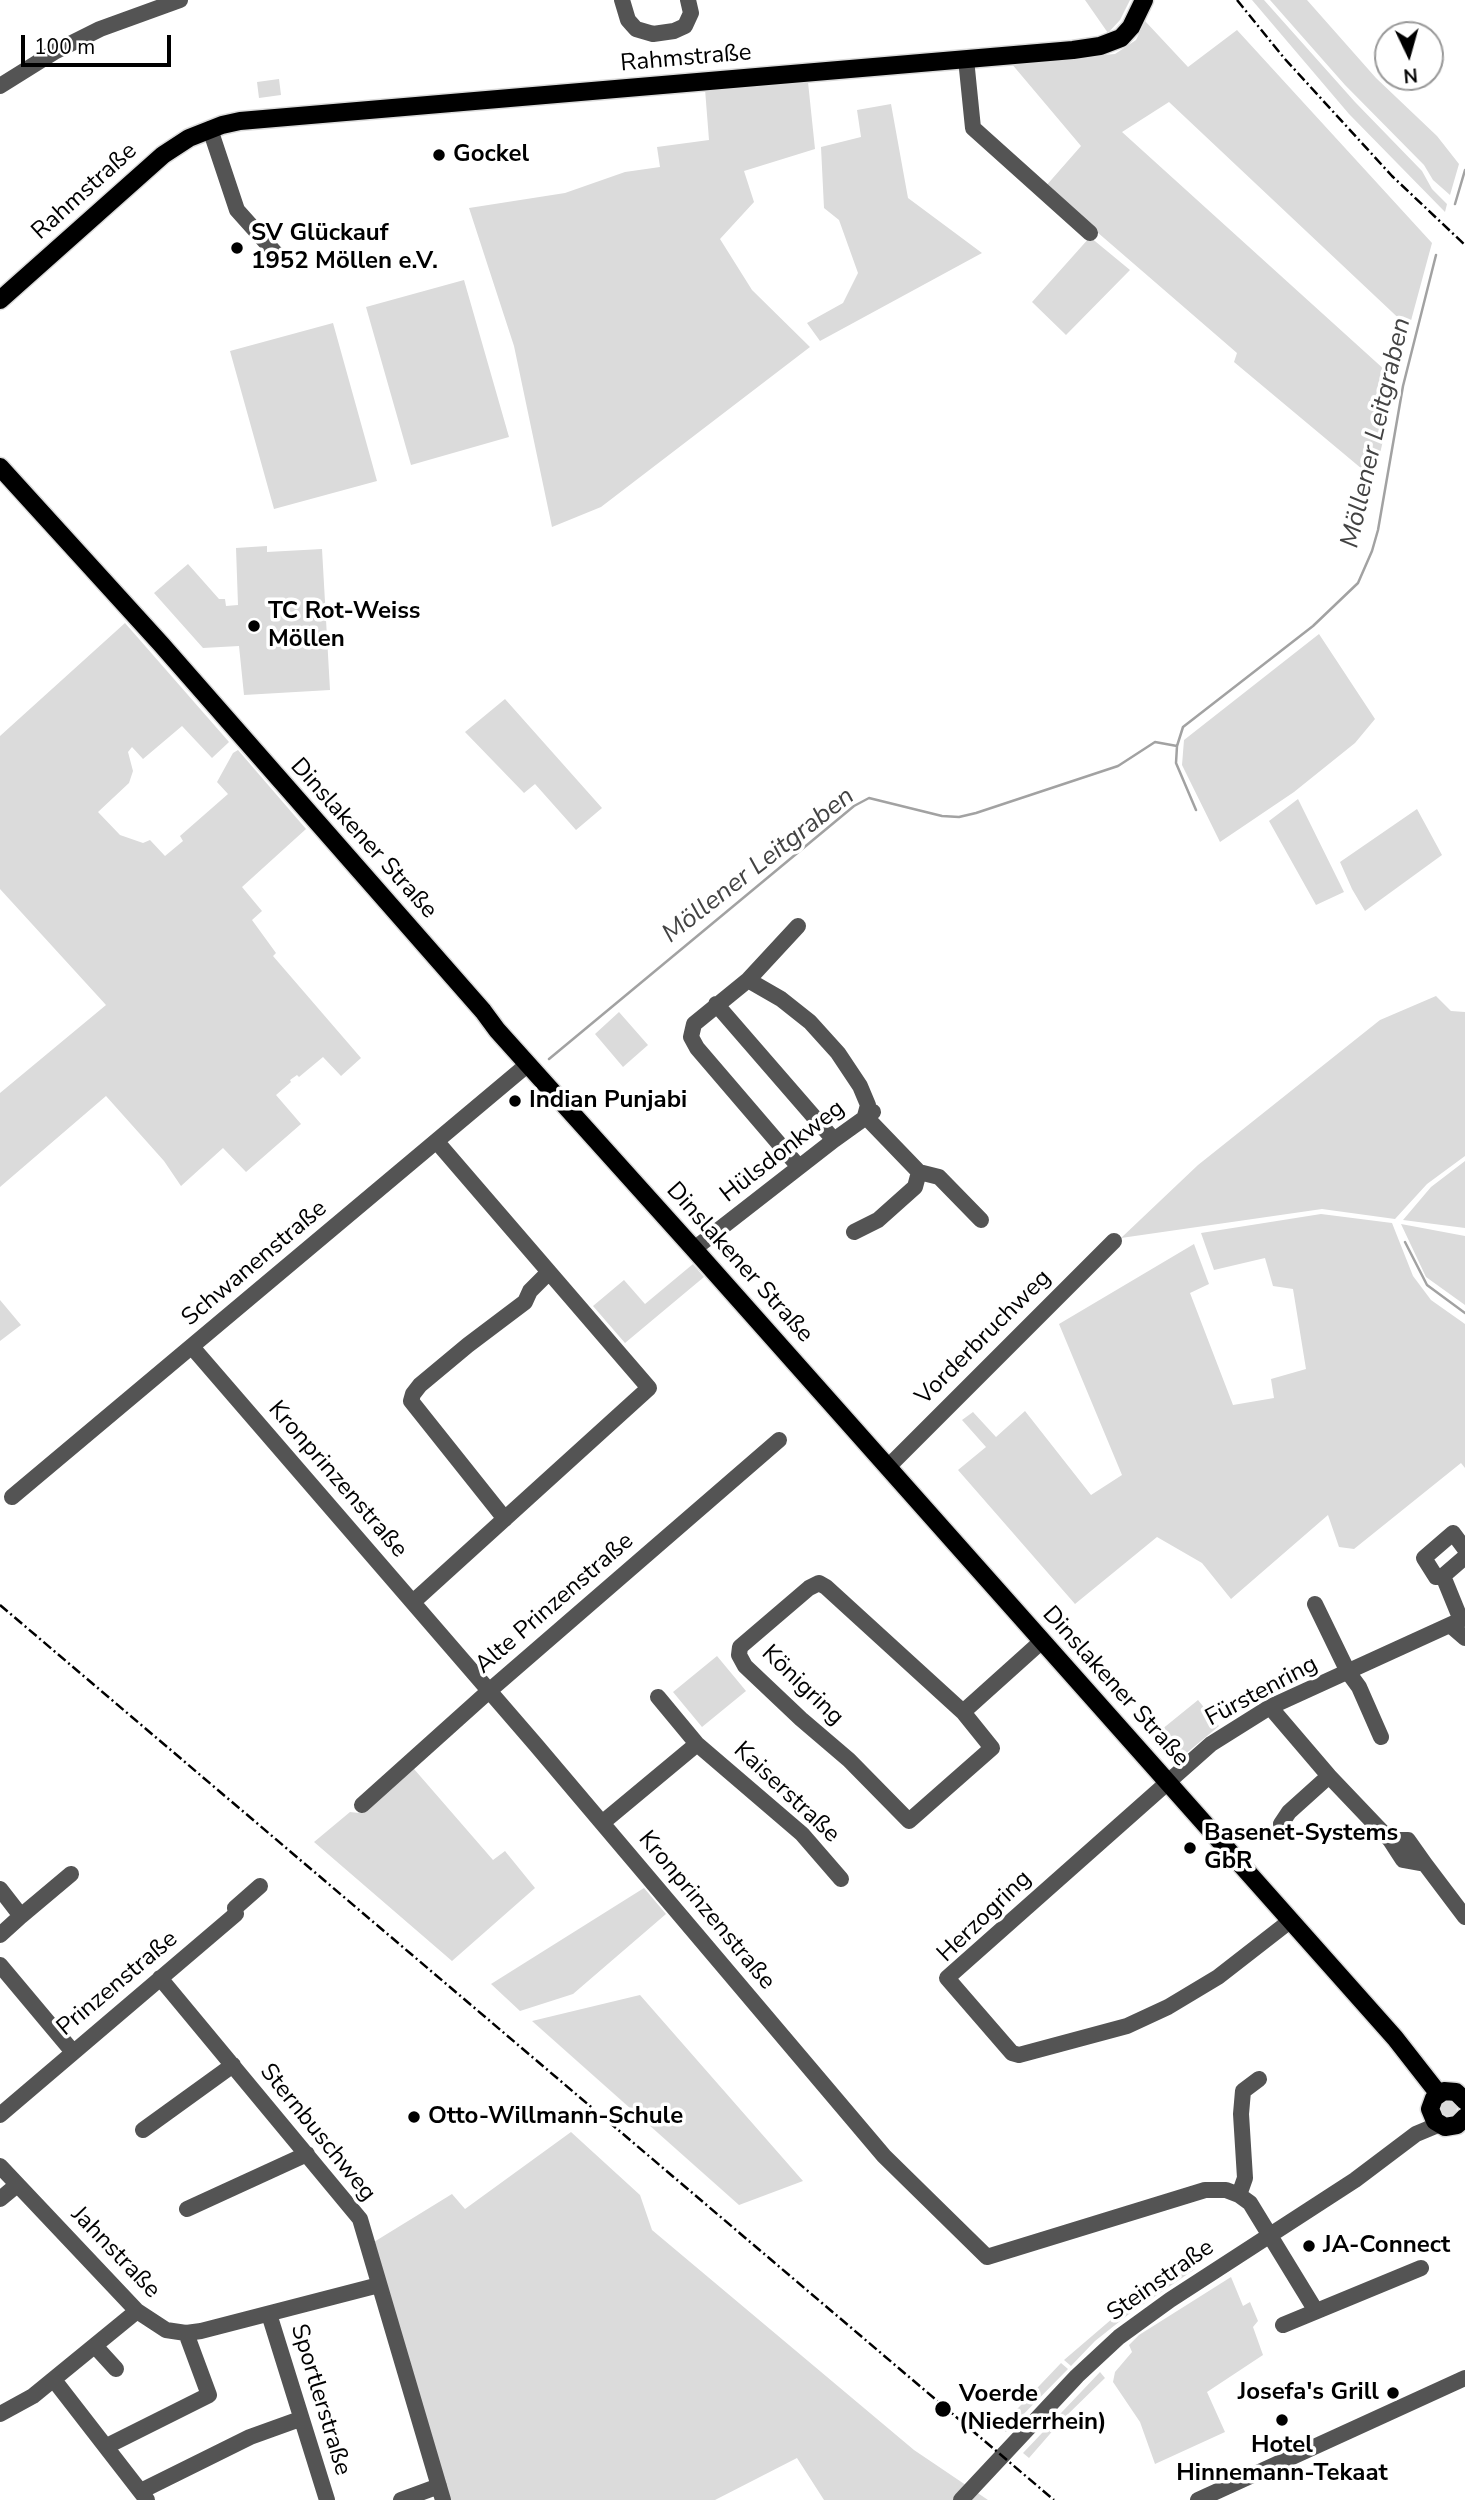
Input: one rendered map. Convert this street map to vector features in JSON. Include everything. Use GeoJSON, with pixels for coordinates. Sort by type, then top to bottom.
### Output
{"type":"FeatureCollection","features":[{"type":"Feature","properties":{"kind":"main road","name":"Rahmstraße"},"geometry":{"type":"LineString","coordinates":[[0,300],[163,155],[189,138],[240,121],[1100,46],[1121,38],[1131,27],[1144,0]]}},
{"type":"Feature","properties":{"kind":"main road","name":"Dinslakener Straße"},"geometry":{"type":"LineString","coordinates":[[0,467],[161,644],[484,1011],[527,1065],[694,1249],[1290,1921],[1451,2097],[1432,2115],[1454,2122]]}},
{"type":"Feature","properties":{"kind":"main road"},"geometry":{"type":"LineString","coordinates":[[1454,2122],[1465,2142]]}},
{"type":"Feature","properties":{"kind":"street"},"geometry":{"type":"LineString","coordinates":[[0,86],[56,51],[100,29],[180,0]]}},
{"type":"Feature","properties":{"kind":"street"},"geometry":{"type":"LineString","coordinates":[[622,0],[628,20],[636,29],[653,34],[674,31],[685,26],[691,13],[688,0]]}},
{"type":"Feature","properties":{"kind":"street"},"geometry":{"type":"LineString","coordinates":[[966,59],[972,128],[1090,233]]}},
{"type":"Feature","properties":{"kind":"street"},"geometry":{"type":"LineString","coordinates":[[210,129],[237,210],[279,257]]}},
{"type":"Feature","properties":{"kind":"street"},"geometry":{"type":"LineString","coordinates":[[798,926],[748,979],[694,1024],[691,1037],[697,1048],[799,1167]]}},
{"type":"Feature","properties":{"kind":"street"},"geometry":{"type":"LineString","coordinates":[[748,979],[781,999],[810,1022],[838,1053],[860,1086],[871,1113]]}},
{"type":"Feature","properties":{"kind":"street"},"geometry":{"type":"LineString","coordinates":[[716,1004],[834,1140]]}},
{"type":"Feature","properties":{"kind":"street","name":"Schwanenstraße"},"geometry":{"type":"LineString","coordinates":[[12,1497],[527,1065]]}},
{"type":"Feature","properties":{"kind":"street","name":"Hülsdonkweg"},"geometry":{"type":"LineString","coordinates":[[694,1249],[871,1113],[919,1172],[939,1177],[981,1220]]}},
{"type":"Feature","properties":{"kind":"street"},"geometry":{"type":"LineString","coordinates":[[412,1602],[649,1388],[437,1142]]}},
{"type":"Feature","properties":{"kind":"street"},"geometry":{"type":"LineString","coordinates":[[854,1232],[878,1220],[915,1187],[919,1172]]}},
{"type":"Feature","properties":{"kind":"street","name":"Vorderbruchweg"},"geometry":{"type":"LineString","coordinates":[[888,1467],[1114,1241]]}},
{"type":"Feature","properties":{"kind":"street"},"geometry":{"type":"LineString","coordinates":[[505,1519],[411,1401],[420,1385],[525,1302],[530,1291],[548,1273]]}},
{"type":"Feature","properties":{"kind":"street","name":"Kronprinzenstraße"},"geometry":{"type":"LineString","coordinates":[[192,1347],[602,1823],[895,2169],[987,2257],[1205,2190],[1226,2190],[1239,2195]]}},
{"type":"Feature","properties":{"kind":"street","name":"Alte Prinzenstraße"},"geometry":{"type":"LineString","coordinates":[[362,1805],[489,1691],[779,1440]]}},
{"type":"Feature","properties":{"kind":"street"},"geometry":{"type":"LineString","coordinates":[[1465,1549],[1453,1533],[1424,1558],[1436,1577],[1443,1576],[1465,1557]]}},
{"type":"Feature","properties":{"kind":"street"},"geometry":{"type":"LineString","coordinates":[[1443,1576],[1465,1638]]}},
{"type":"Feature","properties":{"kind":"street","name":"Königring"},"geometry":{"type":"LineString","coordinates":[[819,1583],[963,1712],[992,1748],[909,1821],[849,1760],[745,1666],[739,1655],[740,1647],[809,1588],[819,1583]]}},
{"type":"Feature","properties":{"kind":"street"},"geometry":{"type":"LineString","coordinates":[[1315,1604],[1348,1672]]}},
{"type":"Feature","properties":{"kind":"street","name":"Fürstenring"},"geometry":{"type":"LineString","coordinates":[[1167,1783],[1212,1744],[1270,1707],[1458,1621]]}},
{"type":"Feature","properties":{"kind":"street"},"geometry":{"type":"LineString","coordinates":[[963,1712],[1042,1641]]}},
{"type":"Feature","properties":{"kind":"street","name":"Fürstenring"},"geometry":{"type":"LineString","coordinates":[[1348,1672],[1359,1687],[1381,1737]]}},
{"type":"Feature","properties":{"kind":"street","name":"Kaiserstraße"},"geometry":{"type":"LineString","coordinates":[[657,1696],[697,1744],[802,1834],[841,1878]]}},
{"type":"Feature","properties":{"kind":"street"},"geometry":{"type":"LineString","coordinates":[[1270,1707],[1329,1776],[1390,1840],[1403,1860],[1425,1864],[1465,1917]]}},
{"type":"Feature","properties":{"kind":"street","name":"Kaiserstraße"},"geometry":{"type":"LineString","coordinates":[[602,1823],[697,1744]]}},
{"type":"Feature","properties":{"kind":"street"},"geometry":{"type":"LineString","coordinates":[[1281,1824],[1289,1812],[1329,1776]]}},
{"type":"Feature","properties":{"kind":"street","name":"Herzogring"},"geometry":{"type":"LineString","coordinates":[[1167,1783],[947,1978],[1012,2053],[1018,2055],[1127,2026],[1168,2007],[1218,1977],[1290,1921]]}},
{"type":"Feature","properties":{"kind":"street"},"geometry":{"type":"LineString","coordinates":[[0,1935],[71,1874]]}},
{"type":"Feature","properties":{"kind":"street","name":"Prinzenstraße"},"geometry":{"type":"LineString","coordinates":[[0,2115],[236,1914],[235,1908],[260,1886]]}},
{"type":"Feature","properties":{"kind":"street"},"geometry":{"type":"LineString","coordinates":[[0,1889],[21,1916]]}},
{"type":"Feature","properties":{"kind":"street"},"geometry":{"type":"LineString","coordinates":[[0,1965],[73,2052]]}},
{"type":"Feature","properties":{"kind":"street","name":"Sternbuschweg"},"geometry":{"type":"LineString","coordinates":[[160,1978],[360,2219],[441,2493]]}},
{"type":"Feature","properties":{"kind":"street"},"geometry":{"type":"LineString","coordinates":[[143,2130],[233,2065]]}},
{"type":"Feature","properties":{"kind":"street"},"geometry":{"type":"LineString","coordinates":[[1259,2079],[1243,2091],[1241,2114],[1245,2178],[1239,2195],[1250,2203],[1316,2311]]}},
{"type":"Feature","properties":{"kind":"street","name":"Steinstraße"},"geometry":{"type":"LineString","coordinates":[[961,2500],[1068,2385],[1112,2343],[1170,2300],[1355,2180],[1416,2134],[1451,2097]]}},
{"type":"Feature","properties":{"kind":"street","name":"Steinstraße"},"geometry":{"type":"LineString","coordinates":[[1416,2134],[1454,2122]]}},
{"type":"Feature","properties":{"kind":"street"},"geometry":{"type":"LineString","coordinates":[[187,2209],[307,2154]]}},
{"type":"Feature","properties":{"kind":"street","name":"Jahnstraße"},"geometry":{"type":"LineString","coordinates":[[0,2166],[137,2311],[166,2330],[186,2333]]}},
{"type":"Feature","properties":{"kind":"street"},"geometry":{"type":"LineString","coordinates":[[0,2199],[17,2185]]}},
{"type":"Feature","properties":{"kind":"street"},"geometry":{"type":"LineString","coordinates":[[1283,2325],[1421,2268]]}},
{"type":"Feature","properties":{"kind":"street"},"geometry":{"type":"LineString","coordinates":[[107,2446],[209,2395],[186,2333],[379,2285]]}},
{"type":"Feature","properties":{"kind":"street"},"geometry":{"type":"LineString","coordinates":[[0,2414],[33,2396],[137,2311]]}},
{"type":"Feature","properties":{"kind":"street","name":"Sportlerstraße"},"geometry":{"type":"LineString","coordinates":[[269,2314],[327,2500]]}},
{"type":"Feature","properties":{"kind":"street"},"geometry":{"type":"LineString","coordinates":[[95,2346],[116,2369]]}},
{"type":"Feature","properties":{"kind":"street"},"geometry":{"type":"LineString","coordinates":[[1198,2500],[1465,2378]]}},
{"type":"Feature","properties":{"kind":"street"},"geometry":{"type":"LineString","coordinates":[[54,2380],[144,2495],[250,2437],[300,2418]]}},
{"type":"Feature","properties":{"kind":"street"},"geometry":{"type":"LineString","coordinates":[[401,2500],[441,2493]]}},
{"type":"Feature","properties":{"kind":"shaded area"},"geometry":{"type":"Polygon","coordinates":[[[1085,0],[1130,0],[1120,20],[1108,33],[1085,0]]]}},
{"type":"Feature","properties":{"kind":"shaded area"},"geometry":{"type":"Polygon","coordinates":[[[1252,0],[1264,0],[1355,102],[1422,171],[1432,189],[1447,204],[1445,212],[1349,114],[1252,0]]]}},
{"type":"Feature","properties":{"kind":"shaded area"},"geometry":{"type":"Polygon","coordinates":[[[1270,0],[1307,0],[1374,76],[1374,91],[1390,91],[1437,136],[1459,164],[1450,195],[1433,180],[1424,165],[1345,85],[1270,0]]]}},
{"type":"Feature","properties":{"kind":"shaded area"},"geometry":{"type":"Polygon","coordinates":[[[1145,21],[1188,67],[1237,30],[1432,243],[1409,328],[1169,102],[1122,132],[1397,381],[1374,479],[1234,362],[1237,353],[1045,187],[1081,146],[1011,63],[1115,54],[1136,40],[1145,21]]]}},
{"type":"Feature","properties":{"kind":"shaded area"},"geometry":{"type":"Polygon","coordinates":[[[279,79],[281,95],[259,98],[257,82],[279,79]]]}},
{"type":"Feature","properties":{"kind":"shaded area"},"geometry":{"type":"Polygon","coordinates":[[[808,82],[815,149],[744,171],[754,202],[720,239],[752,290],[810,347],[601,507],[552,527],[514,346],[469,208],[565,193],[625,172],[660,167],[657,147],[709,140],[705,89],[808,82]]]}},
{"type":"Feature","properties":{"kind":"shaded area"},"geometry":{"type":"Polygon","coordinates":[[[891,104],[908,198],[982,253],[820,341],[807,323],[843,303],[858,273],[839,220],[824,208],[821,147],[861,137],[857,110],[891,104]]]}},
{"type":"Feature","properties":{"kind":"shaded area"},"geometry":{"type":"Polygon","coordinates":[[[1090,237],[1130,270],[1066,335],[1032,302],[1090,237]]]}},
{"type":"Feature","properties":{"kind":"shaded area"},"geometry":{"type":"Polygon","coordinates":[[[464,280],[509,437],[411,465],[366,307],[464,280]]]}},
{"type":"Feature","properties":{"kind":"shaded area"},"geometry":{"type":"Polygon","coordinates":[[[333,323],[377,481],[274,509],[230,351],[333,323]]]}},
{"type":"Feature","properties":{"kind":"shaded area","name":"TC Rot-Weiss Möllen"},"geometry":{"type":"Polygon","coordinates":[[[267,546],[267,552],[322,549],[330,690],[244,695],[239,646],[203,648],[154,593],[188,564],[219,599],[225,599],[226,606],[238,605],[236,548],[267,546]]]}},
{"type":"Feature","properties":{"kind":"shaded area"},"geometry":{"type":"Polygon","coordinates":[[[125,623],[229,742],[212,758],[182,726],[143,759],[132,747],[128,752],[133,771],[129,783],[98,812],[120,835],[143,843],[150,840],[165,856],[183,841],[180,836],[228,794],[217,782],[233,753],[238,750],[306,829],[242,887],[262,911],[252,920],[276,953],[273,956],[361,1058],[341,1076],[323,1057],[299,1077],[297,1075],[290,1080],[276,1095],[301,1124],[246,1172],[223,1148],[181,1186],[164,1161],[106,1096],[0,1187],[0,1093],[106,1005],[0,889],[0,736],[125,623]]]}},
{"type":"Feature","properties":{"kind":"shaded area"},"geometry":{"type":"Polygon","coordinates":[[[1319,634],[1375,719],[1355,743],[1294,792],[1220,842],[1182,765],[1184,740],[1319,634]]]}},
{"type":"Feature","properties":{"kind":"shaded area"},"geometry":{"type":"Polygon","coordinates":[[[505,699],[602,808],[576,830],[535,784],[524,793],[465,732],[505,699]]]}},
{"type":"Feature","properties":{"kind":"shaded area"},"geometry":{"type":"Polygon","coordinates":[[[1298,799],[1344,892],[1316,905],[1269,821],[1298,799]]]}},
{"type":"Feature","properties":{"kind":"shaded area"},"geometry":{"type":"Polygon","coordinates":[[[1417,809],[1442,855],[1365,911],[1340,862],[1417,809]]]}},
{"type":"Feature","properties":{"kind":"shaded area"},"geometry":{"type":"Polygon","coordinates":[[[1436,996],[1451,1011],[1465,1012],[1465,1156],[1427,1184],[1395,1219],[1322,1209],[1121,1238],[1198,1165],[1380,1020],[1436,996]]]}},
{"type":"Feature","properties":{"kind":"shaded area"},"geometry":{"type":"Polygon","coordinates":[[[619,1012],[648,1045],[623,1067],[595,1034],[619,1012]]]}},
{"type":"Feature","properties":{"kind":"shaded area"},"geometry":{"type":"Polygon","coordinates":[[[1465,1161],[1465,1228],[1403,1220],[1431,1187],[1465,1161]]]}},
{"type":"Feature","properties":{"kind":"shaded area"},"geometry":{"type":"Polygon","coordinates":[[[1321,1214],[1392,1223],[1413,1276],[1431,1300],[1465,1324],[1465,1468],[1461,1463],[1354,1549],[1339,1547],[1328,1515],[1231,1599],[1202,1563],[1157,1537],[1075,1604],[958,1470],[986,1447],[962,1420],[973,1412],[996,1437],[1025,1411],[1091,1495],[1122,1475],[1059,1324],[1194,1244],[1209,1284],[1190,1293],[1233,1405],[1274,1398],[1271,1379],[1306,1369],[1293,1289],[1273,1286],[1265,1258],[1214,1270],[1201,1233],[1321,1214]]]}},
{"type":"Feature","properties":{"kind":"shaded area"},"geometry":{"type":"Polygon","coordinates":[[[1401,1224],[1465,1236],[1465,1305],[1426,1277],[1401,1224]]]}},
{"type":"Feature","properties":{"kind":"shaded area"},"geometry":{"type":"Polygon","coordinates":[[[693,1264],[704,1277],[625,1343],[593,1306],[624,1280],[645,1304],[693,1264]]]}},
{"type":"Feature","properties":{"kind":"shaded area"},"geometry":{"type":"Polygon","coordinates":[[[0,1300],[21,1325],[0,1341],[0,1300]]]}},
{"type":"Feature","properties":{"kind":"shaded area"},"geometry":{"type":"Polygon","coordinates":[[[717,1656],[746,1691],[702,1727],[673,1692],[717,1656]]]}},
{"type":"Feature","properties":{"kind":"shaded area"},"geometry":{"type":"Polygon","coordinates":[[[1198,1700],[1219,1726],[1183,1756],[1161,1730],[1198,1700]]]}},
{"type":"Feature","properties":{"kind":"shaded area"},"geometry":{"type":"Polygon","coordinates":[[[414,1769],[493,1860],[505,1851],[535,1888],[452,1961],[314,1842],[350,1812],[359,1813],[414,1769]]]}},
{"type":"Feature","properties":{"kind":"shaded area"},"geometry":{"type":"Polygon","coordinates":[[[644,1888],[666,1914],[573,1994],[520,2011],[491,1984],[644,1888]]]}},
{"type":"Feature","properties":{"kind":"shaded area"},"geometry":{"type":"Polygon","coordinates":[[[640,1995],[803,2181],[739,2205],[532,2021],[640,1995]]]}},
{"type":"Feature","properties":{"kind":"shaded area"},"geometry":{"type":"Polygon","coordinates":[[[1449,2100],[1455,2102],[1455,2114],[1449,2116],[1443,2114],[1441,2108],[1443,2102],[1449,2100]]]}},
{"type":"Feature","properties":{"kind":"shaded area"},"geometry":{"type":"Polygon","coordinates":[[[571,2132],[640,2195],[652,2230],[914,2450],[988,2500],[824,2500],[797,2458],[715,2500],[443,2500],[369,2245],[452,2194],[465,2209],[571,2132]]]}},
{"type":"Feature","properties":{"kind":"shaded area"},"geometry":{"type":"Polygon","coordinates":[[[1195,2269],[1129,2314],[1095,2341],[1071,2366],[1064,2360],[1164,2278],[1195,2269]]]}},
{"type":"Feature","properties":{"kind":"shaded area"},"geometry":{"type":"Polygon","coordinates":[[[1231,2277],[1243,2306],[1250,2302],[1258,2321],[1253,2327],[1263,2355],[1207,2392],[1225,2432],[1155,2464],[1140,2422],[1113,2382],[1115,2372],[1132,2352],[1129,2345],[1139,2335],[1231,2277]]]}},
{"type":"Feature","properties":{"kind":"shaded area"},"geometry":{"type":"Polygon","coordinates":[[[1061,2363],[1068,2369],[1006,2432],[1000,2427],[1061,2363]]]}},
{"type":"Feature","properties":{"kind":"shaded area"},"geometry":{"type":"Polygon","coordinates":[[[1100,2372],[1105,2378],[1063,2419],[1029,2458],[1023,2453],[1100,2372]]]}},
{"type":"Feature","properties":{"kind":"waterway","name":"Möllener Leitgraben"},"geometry":{"type":"LineString","coordinates":[[1455,204],[1465,170]]}},
{"type":"Feature","properties":{"kind":"waterway","name":"Möllener Leitgraben"},"geometry":{"type":"LineString","coordinates":[[1196,810],[1176,763],[1177,746],[1183,727],[1313,626],[1358,583],[1372,551],[1403,386],[1436,255]]}},
{"type":"Feature","properties":{"kind":"waterway","name":"Möllener Leitgraben"},"geometry":{"type":"LineString","coordinates":[[549,1059],[854,806],[869,798],[942,816],[959,817],[1118,766],[1155,742],[1177,746]]}},
{"type":"Feature","properties":{"kind":"waterway"},"geometry":{"type":"LineString","coordinates":[[1405,1242],[1427,1285],[1465,1313]]}},
{"type":"Feature","properties":{"kind":"railway"},"geometry":{"type":"LineString","coordinates":[[1237,0],[1284,58],[1392,176],[1465,245]]}},
{"type":"Feature","properties":{"kind":"railway"},"geometry":{"type":"LineString","coordinates":[[0,1605],[1054,2500]]}},
{"type":"Feature","properties":{"kind":"place","name":"Gockel"},"geometry":{"type":"Point","coordinates":[439,155]}},
{"type":"Feature","properties":{"kind":"place","name":"SV Glückauf 1952 Möllen e.V."},"geometry":{"type":"Point","coordinates":[237,248]}},
{"type":"Feature","properties":{"kind":"place","name":"TC Rot-Weiss Möllen"},"geometry":{"type":"Point","coordinates":[254,626]}},
{"type":"Feature","properties":{"kind":"place","name":"Indian Punjabi"},"geometry":{"type":"Point","coordinates":[515,1101]}},
{"type":"Feature","properties":{"kind":"place","name":"Basenet-Systems GbR"},"geometry":{"type":"Point","coordinates":[1190,1848]}},
{"type":"Feature","properties":{"kind":"place","name":"Otto-Willmann-Schule"},"geometry":{"type":"Point","coordinates":[414,2117]}},
{"type":"Feature","properties":{"kind":"place","name":"JA-Connect"},"geometry":{"type":"Point","coordinates":[1309,2246]}},
{"type":"Feature","properties":{"kind":"place","name":"Josefa's Grill"},"geometry":{"type":"Point","coordinates":[1393,2393]}},
{"type":"Feature","properties":{"kind":"place","name":"Voerde (Niederrhein)"},"geometry":{"type":"Point","coordinates":[943,2409]}},
{"type":"Feature","properties":{"kind":"place","name":"Hotel Hinnemann-Tekaat"},"geometry":{"type":"Point","coordinates":[1282,2420]}}]}
